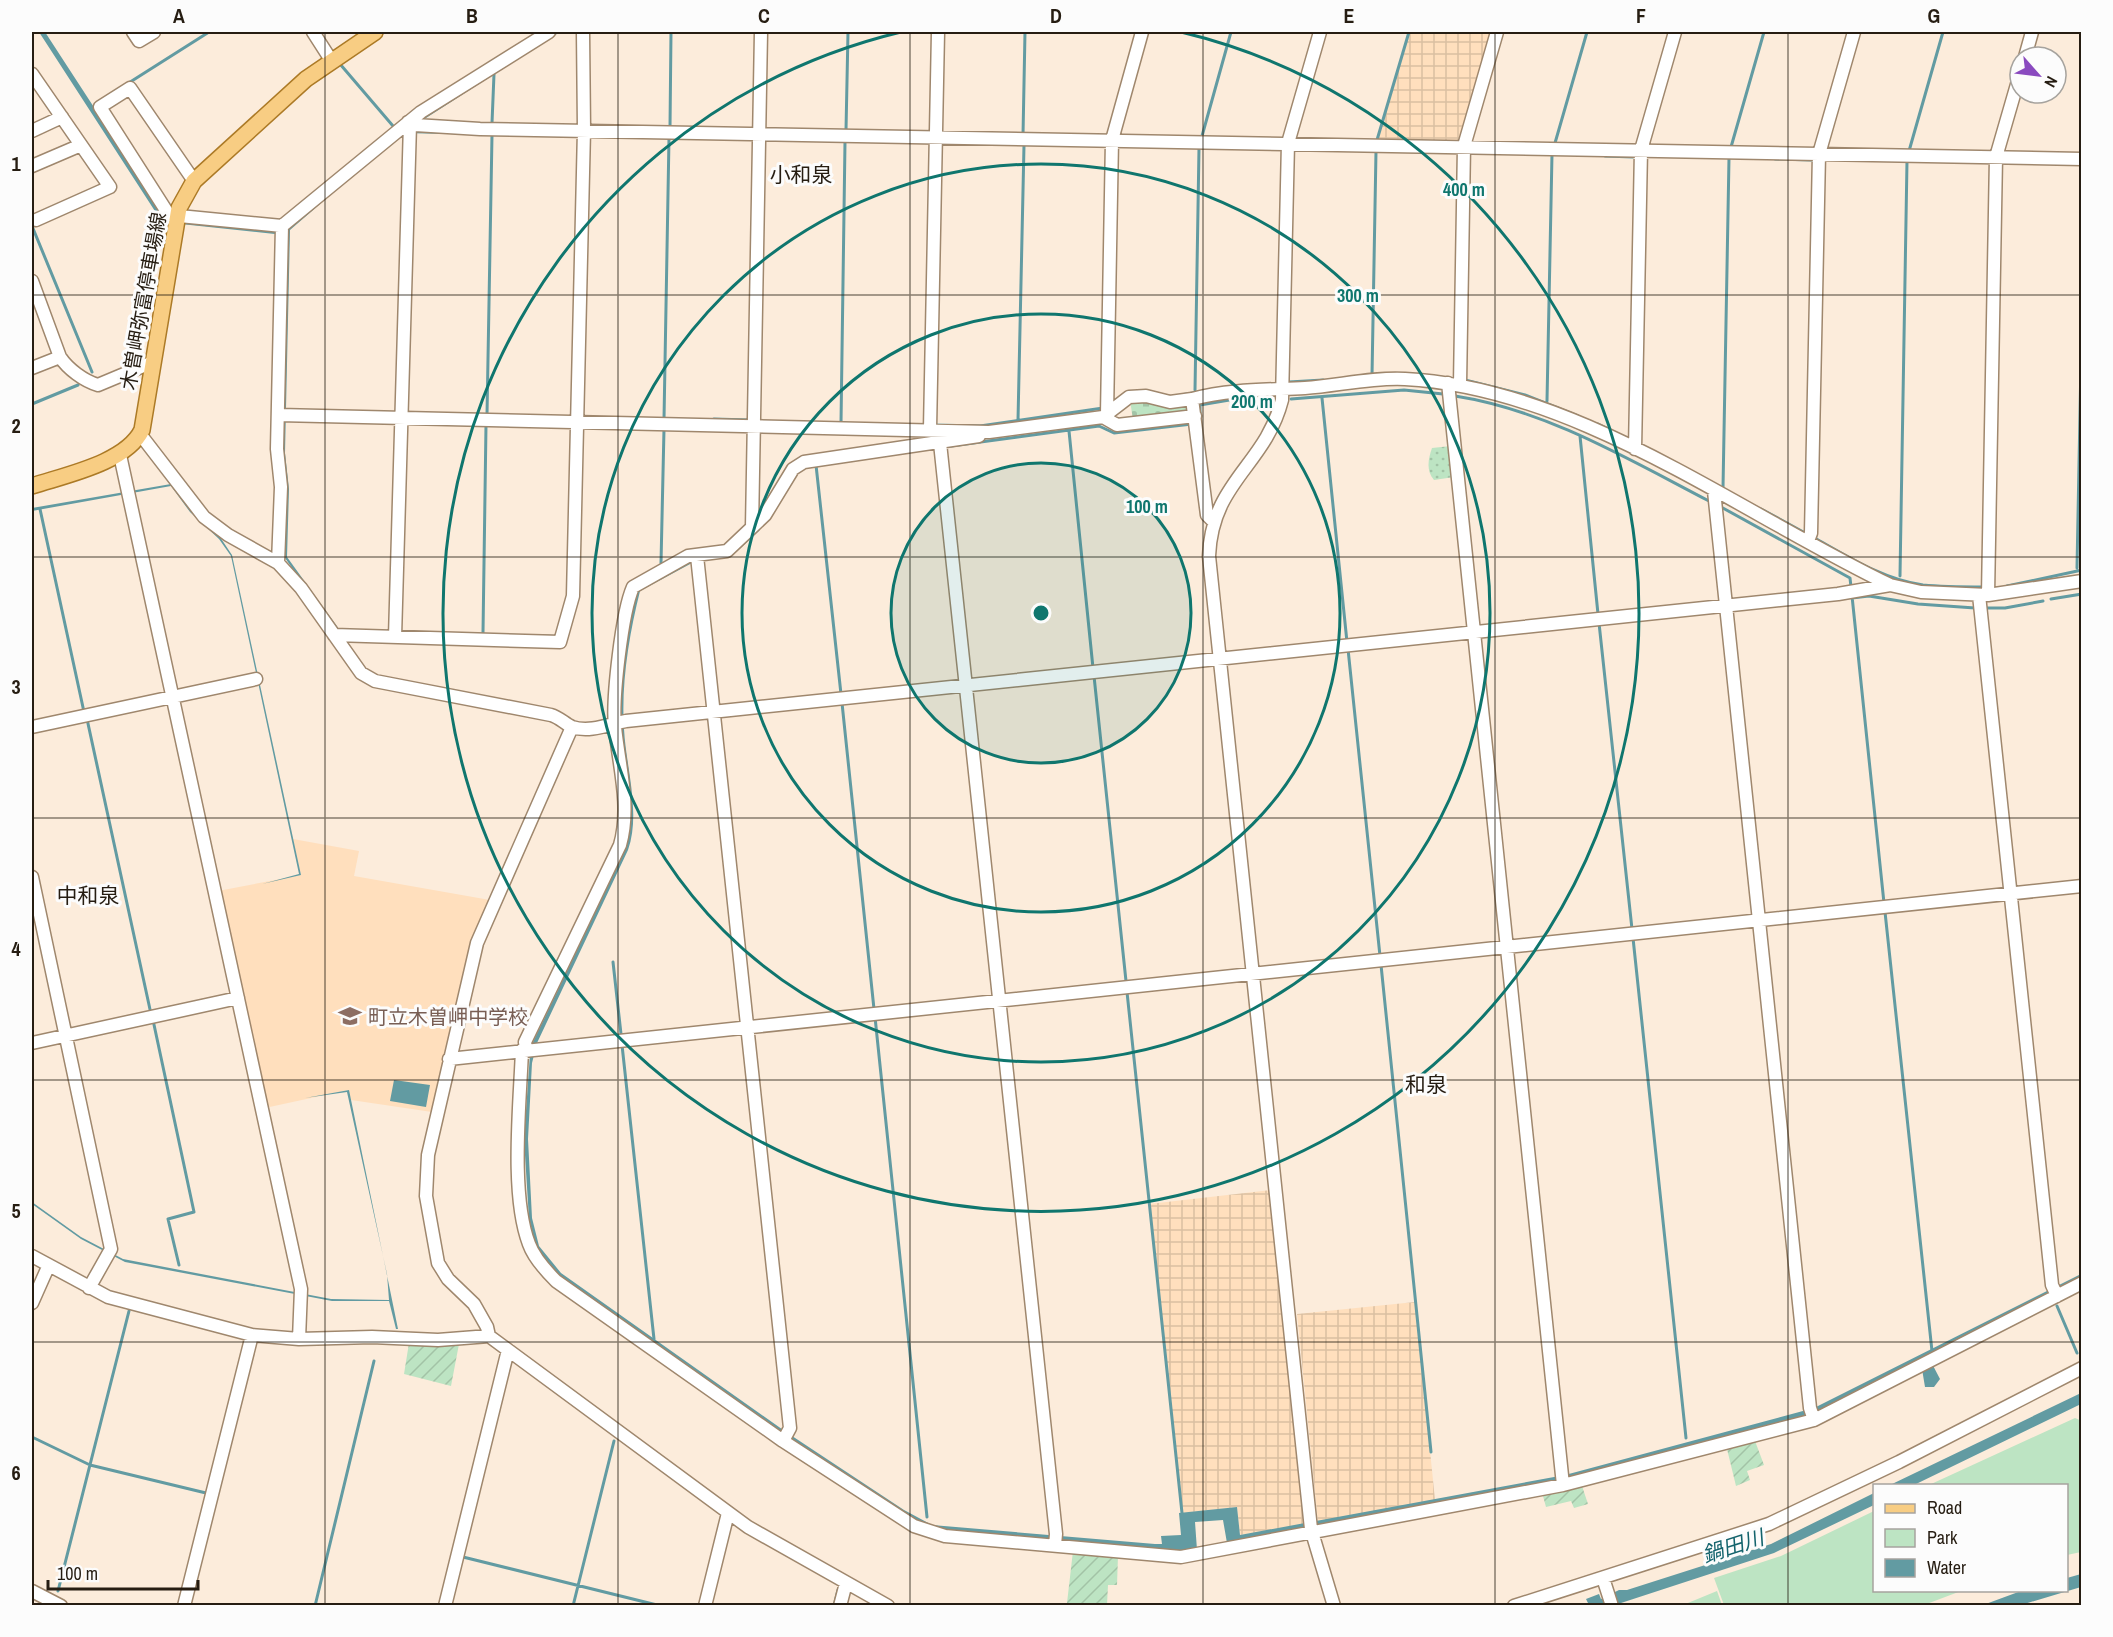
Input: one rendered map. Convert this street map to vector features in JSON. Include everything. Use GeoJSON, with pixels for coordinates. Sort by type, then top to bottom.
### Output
{"type":"FeatureCollection","features":[{"type":"Feature","properties":{"kind":"main road","name":"木曽岬弥富停車場線"},"geometry":{"type":"LineString","coordinates":[[140,434],[177,221],[194,181],[331,60],[375,32]]}},
{"type":"Feature","properties":{"kind":"main road"},"geometry":{"type":"LineString","coordinates":[[32,486],[120,455],[137,440],[140,434]]}},
{"type":"Feature","properties":{"kind":"street"},"geometry":{"type":"LineString","coordinates":[[133,32],[140,41],[154,32]]}},
{"type":"Feature","properties":{"kind":"street"},"geometry":{"type":"LineString","coordinates":[[313,32],[331,60]]}},
{"type":"Feature","properties":{"kind":"street"},"geometry":{"type":"LineString","coordinates":[[194,181],[130,88],[100,107],[169,215],[177,221],[282,230],[410,126],[549,32]]}},
{"type":"Feature","properties":{"kind":"street"},"geometry":{"type":"LineString","coordinates":[[334,635],[395,633],[560,642],[573,596],[584,133],[584,32]]}},
{"type":"Feature","properties":{"kind":"street"},"geometry":{"type":"LineString","coordinates":[[752,526],[761,32]]}},
{"type":"Feature","properties":{"kind":"street"},"geometry":{"type":"LineString","coordinates":[[930,429],[938,32]]}},
{"type":"Feature","properties":{"kind":"street"},"geometry":{"type":"LineString","coordinates":[[1142,32],[1112,140],[1106,411],[1118,425],[1195,416]]}},
{"type":"Feature","properties":{"kind":"street"},"geometry":{"type":"LineString","coordinates":[[1320,32],[1288,143],[1283,388],[1279,411],[1270,434],[1223,498],[1213,521],[1209,556],[1311,1528],[1334,1605]]}},
{"type":"Feature","properties":{"kind":"street"},"geometry":{"type":"LineString","coordinates":[[1497,32],[1464,146],[1454,384],[1473,632],[1563,1480]]}},
{"type":"Feature","properties":{"kind":"street"},"geometry":{"type":"LineString","coordinates":[[1635,450],[1641,150],[1675,32]]}},
{"type":"Feature","properties":{"kind":"street"},"geometry":{"type":"LineString","coordinates":[[1808,541],[1811,533],[1819,154],[1854,32]]}},
{"type":"Feature","properties":{"kind":"street"},"geometry":{"type":"LineString","coordinates":[[32,74],[110,188],[36,220]]}},
{"type":"Feature","properties":{"kind":"street"},"geometry":{"type":"LineString","coordinates":[[2011,105],[1996,157],[1983,595],[2011,894],[2055,1291]]}},
{"type":"Feature","properties":{"kind":"street"},"geometry":{"type":"LineString","coordinates":[[32,131],[62,117]]}},
{"type":"Feature","properties":{"kind":"street"},"geometry":{"type":"LineString","coordinates":[[410,126],[759,137],[1112,140],[2082,159]]}},
{"type":"Feature","properties":{"kind":"street"},"geometry":{"type":"LineString","coordinates":[[395,633],[410,126]]}},
{"type":"Feature","properties":{"kind":"street"},"geometry":{"type":"LineString","coordinates":[[32,166],[81,145]]}},
{"type":"Feature","properties":{"kind":"street"},"geometry":{"type":"LineString","coordinates":[[278,563],[282,415],[282,230]]}},
{"type":"Feature","properties":{"kind":"street"},"geometry":{"type":"LineString","coordinates":[[32,281],[37,308],[66,365],[98,385],[153,362]]}},
{"type":"Feature","properties":{"kind":"street"},"geometry":{"type":"LineString","coordinates":[[32,368],[60,357]]}},
{"type":"Feature","properties":{"kind":"street"},"geometry":{"type":"LineString","coordinates":[[2082,581],[1983,595],[1920,592],[1890,585],[1597,430],[1521,400],[1454,384],[1402,379],[1220,392],[1170,402],[1146,396],[1129,397],[1106,411],[989,432],[975,438],[804,462],[793,469],[772,505],[726,551],[688,556],[633,587],[623,624],[620,722],[624,808],[622,839],[525,1042],[528,1049],[518,1140],[522,1217],[530,1246],[540,1264],[556,1281],[786,1435],[921,1530],[945,1536],[1055,1540],[1181,1557],[1311,1528],[1563,1480],[1812,1415],[1924,1365],[2055,1291],[2082,1284]]}},
{"type":"Feature","properties":{"kind":"street"},"geometry":{"type":"LineString","coordinates":[[1192,399],[1208,514],[1213,521]]}},
{"type":"Feature","properties":{"kind":"street"},"geometry":{"type":"LineString","coordinates":[[282,415],[989,432]]}},
{"type":"Feature","properties":{"kind":"street"},"geometry":{"type":"LineString","coordinates":[[140,434],[204,517],[228,535],[278,563],[301,588],[357,669],[375,681],[551,715],[561,718],[572,727],[605,728],[620,722],[1838,594],[1890,585]]}},
{"type":"Feature","properties":{"kind":"street"},"geometry":{"type":"LineString","coordinates":[[940,443],[1055,1540]]}},
{"type":"Feature","properties":{"kind":"street"},"geometry":{"type":"LineString","coordinates":[[120,455],[301,1293],[299,1339]]}},
{"type":"Feature","properties":{"kind":"street"},"geometry":{"type":"LineString","coordinates":[[1714,491],[1812,1415]]}},
{"type":"Feature","properties":{"kind":"street"},"geometry":{"type":"LineString","coordinates":[[697,556],[747,1026],[786,1435]]}},
{"type":"Feature","properties":{"kind":"street"},"geometry":{"type":"LineString","coordinates":[[32,727],[256,678]]}},
{"type":"Feature","properties":{"kind":"street"},"geometry":{"type":"LineString","coordinates":[[489,1336],[487,1327],[474,1305],[442,1270],[428,1212],[428,1155],[477,943],[572,727]]}},
{"type":"Feature","properties":{"kind":"street"},"geometry":{"type":"LineString","coordinates":[[32,877],[109,1252],[89,1288]]}},
{"type":"Feature","properties":{"kind":"street"},"geometry":{"type":"LineString","coordinates":[[449,1059],[2082,886]]}},
{"type":"Feature","properties":{"kind":"street"},"geometry":{"type":"LineString","coordinates":[[32,1043],[238,998]]}},
{"type":"Feature","properties":{"kind":"street"},"geometry":{"type":"LineString","coordinates":[[32,1256],[89,1288],[132,1305],[252,1335],[299,1339],[372,1337],[438,1340],[489,1336],[748,1527],[888,1605]]}},
{"type":"Feature","properties":{"kind":"street"},"geometry":{"type":"LineString","coordinates":[[32,1302],[48,1267]]}},
{"type":"Feature","properties":{"kind":"street"},"geometry":{"type":"LineString","coordinates":[[184,1605],[252,1335]]}},
{"type":"Feature","properties":{"kind":"street"},"geometry":{"type":"LineString","coordinates":[[445,1605],[508,1350]]}},
{"type":"Feature","properties":{"kind":"street"},"geometry":{"type":"LineString","coordinates":[[1514,1605],[1769,1524],[1899,1462],[2082,1368]]}},
{"type":"Feature","properties":{"kind":"street"},"geometry":{"type":"LineString","coordinates":[[705,1605],[728,1513]]}},
{"type":"Feature","properties":{"kind":"street"},"geometry":{"type":"LineString","coordinates":[[1603,1578],[1612,1605]]}},
{"type":"Feature","properties":{"kind":"street"},"geometry":{"type":"LineString","coordinates":[[840,1605],[846,1583]]}},
{"type":"Feature","properties":{"kind":"street"},"geometry":{"type":"LineString","coordinates":[[32,1591],[61,1605]]}},
{"type":"Feature","properties":{"kind":"shaded area"},"geometry":{"type":"Polygon","coordinates":[[[1409,32],[1492,33],[1460,142],[1378,140],[1409,32]]]}},
{"type":"Feature","properties":{"kind":"shaded area","name":"町立木曽岬中学校"},"geometry":{"type":"Polygon","coordinates":[[[293,839],[359,851],[354,876],[490,900],[474,941],[432,1112],[351,1100],[348,1090],[265,1108],[218,891],[301,875],[293,839]]]}},
{"type":"Feature","properties":{"kind":"shaded area"},"geometry":{"type":"Polygon","coordinates":[[[1271,1190],[1306,1524],[1240,1535],[1237,1507],[1182,1513],[1149,1204],[1271,1190]]]}},
{"type":"Feature","properties":{"kind":"shaded area"},"geometry":{"type":"Polygon","coordinates":[[[1415,1302],[1435,1500],[1318,1522],[1297,1314],[1415,1302]]]}},
{"type":"Feature","properties":{"kind":"green space"},"geometry":{"type":"Polygon","coordinates":[[[1130,400],[1189,401],[1190,411],[1133,420],[1130,400]]]}},
{"type":"Feature","properties":{"kind":"green space"},"geometry":{"type":"Polygon","coordinates":[[[1451,446],[1454,477],[1434,480],[1428,465],[1432,448],[1451,446]]]}},
{"type":"Feature","properties":{"kind":"green space"},"geometry":{"type":"Polygon","coordinates":[[[409,1343],[459,1344],[451,1386],[404,1374],[409,1343]]]}},
{"type":"Feature","properties":{"kind":"green space"},"geometry":{"type":"Polygon","coordinates":[[[2075,1418],[2082,1421],[2081,1552],[2068,1555],[2068,1484],[1931,1484],[2075,1418]]]}},
{"type":"Feature","properties":{"kind":"green space"},"geometry":{"type":"Polygon","coordinates":[[[1755,1441],[1764,1465],[1747,1471],[1750,1480],[1736,1486],[1727,1449],[1755,1441]]]}},
{"type":"Feature","properties":{"kind":"green space"},"geometry":{"type":"Polygon","coordinates":[[[1582,1486],[1588,1504],[1574,1508],[1571,1501],[1546,1507],[1543,1496],[1545,1493],[1582,1486]]]}},
{"type":"Feature","properties":{"kind":"green space"},"geometry":{"type":"Polygon","coordinates":[[[1873,1511],[1873,1592],[1958,1592],[1924,1605],[1724,1605],[1714,1578],[1781,1556],[1873,1511]]]}},
{"type":"Feature","properties":{"kind":"green space"},"geometry":{"type":"Polygon","coordinates":[[[1073,1551],[1118,1556],[1117,1585],[1108,1585],[1107,1605],[1067,1603],[1073,1551]]]}},
{"type":"Feature","properties":{"kind":"green space"},"geometry":{"type":"Polygon","coordinates":[[[1717,1591],[1722,1605],[1683,1605],[1717,1591]]]}},
{"type":"Feature","properties":{"kind":"water"},"geometry":{"type":"Polygon","coordinates":[[[39,32],[45,32],[166,218],[284,230],[415,121],[555,32],[560,32],[412,127],[1108,147],[402,133],[290,230],[285,453],[289,489],[287,557],[339,629],[557,635],[557,638],[337,631],[285,558],[286,493],[282,457],[284,235],[162,222],[39,32]]]}},
{"type":"Feature","properties":{"kind":"water"},"geometry":{"type":"Polygon","coordinates":[[[171,484],[191,511],[220,537],[232,555],[301,875],[262,884],[299,874],[231,556],[219,539],[190,512],[171,486],[32,511],[32,508],[171,484]]]}},
{"type":"Feature","properties":{"kind":"water"},"geometry":{"type":"Polygon","coordinates":[[[692,561],[640,591],[629,642],[623,712],[632,790],[632,836],[628,850],[537,1043],[532,1063],[528,1139],[532,1218],[539,1246],[561,1273],[786,1432],[904,1510],[932,1525],[1162,1544],[1161,1536],[1181,1535],[1179,1513],[1237,1507],[1240,1535],[1565,1475],[1814,1408],[2081,1274],[2081,1278],[1930,1354],[1928,1356],[1940,1379],[1934,1387],[1925,1387],[1922,1369],[1916,1361],[1810,1415],[1566,1479],[1227,1543],[1223,1520],[1195,1522],[1197,1550],[1181,1552],[944,1530],[913,1519],[761,1419],[559,1275],[537,1249],[529,1219],[524,1139],[530,1054],[533,1042],[629,838],[631,814],[621,713],[625,646],[632,606],[638,590],[692,561]]]}},
{"type":"Feature","properties":{"kind":"water"},"geometry":{"type":"Polygon","coordinates":[[[394,1080],[430,1085],[426,1107],[390,1101],[394,1080]]]}},
{"type":"Feature","properties":{"kind":"water"},"geometry":{"type":"Polygon","coordinates":[[[349,1090],[383,1255],[347,1092],[305,1098],[349,1090]]]}},
{"type":"Feature","properties":{"kind":"water"},"geometry":{"type":"Polygon","coordinates":[[[32,1202],[81,1237],[123,1259],[331,1299],[389,1300],[387,1276],[398,1329],[396,1329],[389,1301],[332,1301],[125,1262],[81,1239],[32,1202]]]}},
{"type":"Feature","properties":{"kind":"water"},"geometry":{"type":"Polygon","coordinates":[[[2081,1393],[2081,1404],[1916,1484],[1892,1484],[2081,1393]]]}},
{"type":"Feature","properties":{"kind":"water"},"geometry":{"type":"Polygon","coordinates":[[[1873,1493],[1873,1505],[1774,1553],[1621,1603],[1589,1605],[1586,1599],[1599,1594],[1601,1599],[1619,1590],[1627,1590],[1771,1544],[1873,1493]]]}},
{"type":"Feature","properties":{"kind":"water"},"geometry":{"type":"Polygon","coordinates":[[[2081,1574],[2081,1587],[2068,1591],[2068,1578],[2081,1574]]]}},
{"type":"Feature","properties":{"kind":"water"},"geometry":{"type":"Polygon","coordinates":[[[2018,1592],[2064,1592],[2021,1605],[1983,1605],[2018,1592]]]}},
{"type":"Feature","properties":{"kind":"waterway"},"geometry":{"type":"LineString","coordinates":[[127,84],[209,32]]}},
{"type":"Feature","properties":{"kind":"waterway"},"geometry":{"type":"LineString","coordinates":[[670,127],[671,32]]}},
{"type":"Feature","properties":{"kind":"waterway"},"geometry":{"type":"LineString","coordinates":[[846,130],[848,32]]}},
{"type":"Feature","properties":{"kind":"waterway"},"geometry":{"type":"LineString","coordinates":[[1023,135],[1025,32]]}},
{"type":"Feature","properties":{"kind":"waterway"},"geometry":{"type":"LineString","coordinates":[[1202,136],[1231,32]]}},
{"type":"Feature","properties":{"kind":"waterway"},"geometry":{"type":"LineString","coordinates":[[1377,140],[1409,32]]}},
{"type":"Feature","properties":{"kind":"waterway"},"geometry":{"type":"LineString","coordinates":[[1555,143],[1587,32]]}},
{"type":"Feature","properties":{"kind":"waterway"},"geometry":{"type":"LineString","coordinates":[[1731,147],[1764,32]]}},
{"type":"Feature","properties":{"kind":"waterway"},"geometry":{"type":"LineString","coordinates":[[1909,151],[1943,32]]}},
{"type":"Feature","properties":{"kind":"waterway"},"geometry":{"type":"LineString","coordinates":[[340,64],[393,126]]}},
{"type":"Feature","properties":{"kind":"waterway"},"geometry":{"type":"LineString","coordinates":[[492,123],[494,74]]}},
{"type":"Feature","properties":{"kind":"waterway"},"geometry":{"type":"LineString","coordinates":[[487,415],[492,135]]}},
{"type":"Feature","properties":{"kind":"waterway"},"geometry":{"type":"LineString","coordinates":[[664,419],[669,138]]}},
{"type":"Feature","properties":{"kind":"waterway"},"geometry":{"type":"LineString","coordinates":[[841,423],[845,142]]}},
{"type":"Feature","properties":{"kind":"waterway"},"geometry":{"type":"LineString","coordinates":[[1018,420],[1024,145]]}},
{"type":"Feature","properties":{"kind":"waterway"},"geometry":{"type":"LineString","coordinates":[[1195,390],[1199,148]]}},
{"type":"Feature","properties":{"kind":"waterway"},"geometry":{"type":"LineString","coordinates":[[1372,376],[1376,151]]}},
{"type":"Feature","properties":{"kind":"waterway"},"geometry":{"type":"LineString","coordinates":[[1547,401],[1552,154]]}},
{"type":"Feature","properties":{"kind":"waterway"},"geometry":{"type":"LineString","coordinates":[[1605,156],[1633,157]]}},
{"type":"Feature","properties":{"kind":"waterway"},"geometry":{"type":"LineString","coordinates":[[1723,488],[1729,158]]}},
{"type":"Feature","properties":{"kind":"waterway"},"geometry":{"type":"LineString","coordinates":[[1775,159],[1812,160]]}},
{"type":"Feature","properties":{"kind":"waterway"},"geometry":{"type":"LineString","coordinates":[[1900,576],[1907,161]]}},
{"type":"Feature","properties":{"kind":"waterway"},"geometry":{"type":"LineString","coordinates":[[32,226],[92,372]]}},
{"type":"Feature","properties":{"kind":"waterway"},"geometry":{"type":"LineString","coordinates":[[2077,568],[2082,309]]}},
{"type":"Feature","properties":{"kind":"waterway"},"geometry":{"type":"LineString","coordinates":[[1420,375],[1457,379]]}},
{"type":"Feature","properties":{"kind":"waterway"},"geometry":{"type":"LineString","coordinates":[[1289,382],[1323,380]]}},
{"type":"Feature","properties":{"kind":"waterway"},"geometry":{"type":"LineString","coordinates":[[1465,380],[1525,395],[1578,416]]}},
{"type":"Feature","properties":{"kind":"waterway"},"geometry":{"type":"LineString","coordinates":[[32,404],[78,385]]}},
{"type":"Feature","properties":{"kind":"waterway"},"geometry":{"type":"LineString","coordinates":[[1181,395],[1234,386]]}},
{"type":"Feature","properties":{"kind":"waterway"},"geometry":{"type":"LineString","coordinates":[[1291,399],[1404,390],[1443,394]]}},
{"type":"Feature","properties":{"kind":"waterway"},"geometry":{"type":"LineString","coordinates":[[1200,417],[1200,405],[1253,396]]}},
{"type":"Feature","properties":{"kind":"waterway"},"geometry":{"type":"LineString","coordinates":[[1455,396],[1522,412],[1554,424],[1617,453],[1709,501]]}},
{"type":"Feature","properties":{"kind":"waterway"},"geometry":{"type":"LineString","coordinates":[[1322,398],[1347,642]]}},
{"type":"Feature","properties":{"kind":"waterway"},"geometry":{"type":"LineString","coordinates":[[934,425],[980,426],[1103,408]]}},
{"type":"Feature","properties":{"kind":"waterway"},"geometry":{"type":"LineString","coordinates":[[714,419],[749,420]]}},
{"type":"Feature","properties":{"kind":"waterway"},"geometry":{"type":"LineString","coordinates":[[951,446],[1099,426],[1114,433],[1192,424]]}},
{"type":"Feature","properties":{"kind":"waterway"},"geometry":{"type":"LineString","coordinates":[[1598,424],[1616,433]]}},
{"type":"Feature","properties":{"kind":"waterway"},"geometry":{"type":"LineString","coordinates":[[483,633],[486,425]]}},
{"type":"Feature","properties":{"kind":"waterway"},"geometry":{"type":"LineString","coordinates":[[661,563],[664,429]]}},
{"type":"Feature","properties":{"kind":"waterway"},"geometry":{"type":"LineString","coordinates":[[1069,431],[1093,668]]}},
{"type":"Feature","properties":{"kind":"waterway"},"geometry":{"type":"LineString","coordinates":[[1580,436],[1598,614]]}},
{"type":"Feature","properties":{"kind":"waterway"},"geometry":{"type":"LineString","coordinates":[[816,465],[841,694]]}},
{"type":"Feature","properties":{"kind":"waterway"},"geometry":{"type":"LineString","coordinates":[[1721,507],[1850,578],[1851,587]]}},
{"type":"Feature","properties":{"kind":"waterway"},"geometry":{"type":"LineString","coordinates":[[40,509],[84,712]]}},
{"type":"Feature","properties":{"kind":"waterway"},"geometry":{"type":"LineString","coordinates":[[1761,509],[1807,534]]}},
{"type":"Feature","properties":{"kind":"waterway"},"geometry":{"type":"LineString","coordinates":[[732,554],[758,530]]}},
{"type":"Feature","properties":{"kind":"waterway"},"geometry":{"type":"LineString","coordinates":[[1813,537],[1866,566],[1894,578],[1923,585],[1984,587]]}},
{"type":"Feature","properties":{"kind":"waterway"},"geometry":{"type":"LineString","coordinates":[[2007,586],[2082,570]]}},
{"type":"Feature","properties":{"kind":"waterway"},"geometry":{"type":"LineString","coordinates":[[2051,599],[2082,594]]}},
{"type":"Feature","properties":{"kind":"waterway"},"geometry":{"type":"LineString","coordinates":[[1852,596],[1884,903]]}},
{"type":"Feature","properties":{"kind":"waterway"},"geometry":{"type":"LineString","coordinates":[[1852,598],[1869,596],[1918,604],[1975,608]]}},
{"type":"Feature","properties":{"kind":"waterway"},"geometry":{"type":"LineString","coordinates":[[1985,608],[2005,608],[2043,601]]}},
{"type":"Feature","properties":{"kind":"waterway"},"geometry":{"type":"LineString","coordinates":[[1599,623],[1632,929]]}},
{"type":"Feature","properties":{"kind":"waterway"},"geometry":{"type":"LineString","coordinates":[[1348,649],[1380,956]]}},
{"type":"Feature","properties":{"kind":"waterway"},"geometry":{"type":"LineString","coordinates":[[1094,676],[1126,981]]}},
{"type":"Feature","properties":{"kind":"waterway"},"geometry":{"type":"LineString","coordinates":[[842,703],[874,1009]]}},
{"type":"Feature","properties":{"kind":"waterway"},"geometry":{"type":"LineString","coordinates":[[87,719],[151,1014]]}},
{"type":"Feature","properties":{"kind":"waterway"},"geometry":{"type":"LineString","coordinates":[[1885,912],[1932,1351]]}},
{"type":"Feature","properties":{"kind":"waterway"},"geometry":{"type":"LineString","coordinates":[[1633,938],[1686,1438]]}},
{"type":"Feature","properties":{"kind":"waterway"},"geometry":{"type":"LineString","coordinates":[[613,962],[621,1034]]}},
{"type":"Feature","properties":{"kind":"waterway"},"geometry":{"type":"LineString","coordinates":[[1381,965],[1431,1452]]}},
{"type":"Feature","properties":{"kind":"waterway"},"geometry":{"type":"LineString","coordinates":[[1127,992],[1182,1513]]}},
{"type":"Feature","properties":{"kind":"waterway"},"geometry":{"type":"LineString","coordinates":[[875,1017],[927,1517]]}},
{"type":"Feature","properties":{"kind":"waterway"},"geometry":{"type":"LineString","coordinates":[[153,1020],[194,1212],[168,1219],[179,1265]]}},
{"type":"Feature","properties":{"kind":"waterway"},"geometry":{"type":"LineString","coordinates":[[622,1045],[654,1339]]}},
{"type":"Feature","properties":{"kind":"waterway"},"geometry":{"type":"LineString","coordinates":[[2057,1306],[2077,1353]]}},
{"type":"Feature","properties":{"kind":"waterway"},"geometry":{"type":"LineString","coordinates":[[58,1591],[129,1311]]}},
{"type":"Feature","properties":{"kind":"waterway"},"geometry":{"type":"LineString","coordinates":[[315,1606],[374,1361]]}},
{"type":"Feature","properties":{"kind":"waterway"},"geometry":{"type":"LineString","coordinates":[[32,1437],[90,1465],[206,1493]]}},
{"type":"Feature","properties":{"kind":"waterway"},"geometry":{"type":"LineString","coordinates":[[573,1606],[614,1441]]}},
{"type":"Feature","properties":{"kind":"waterway"},"geometry":{"type":"LineString","coordinates":[[463,1557],[661,1606]]}},
{"type":"Feature","properties":{"kind":"waterway"},"geometry":{"type":"LineString","coordinates":[[834,1606],[838,1590]]}},
{"type":"Feature","properties":{"kind":"place","name":"町立木曽岬中学校"},"geometry":{"type":"Point","coordinates":[350,1016]}},
{"type":"Feature","properties":{"kind":"district","name":"小和泉"},"geometry":{"type":"Point","coordinates":[801,174]}},
{"type":"Feature","properties":{"kind":"district","name":"中和泉"},"geometry":{"type":"Point","coordinates":[88,895]}},
{"type":"Feature","properties":{"kind":"district","name":"和泉"},"geometry":{"type":"Point","coordinates":[1426,1084]}},
{"type":"Feature","properties":{"kind":"water label","name":"鍋田川"},"geometry":{"type":"Point","coordinates":[1733,1546]}}]}
